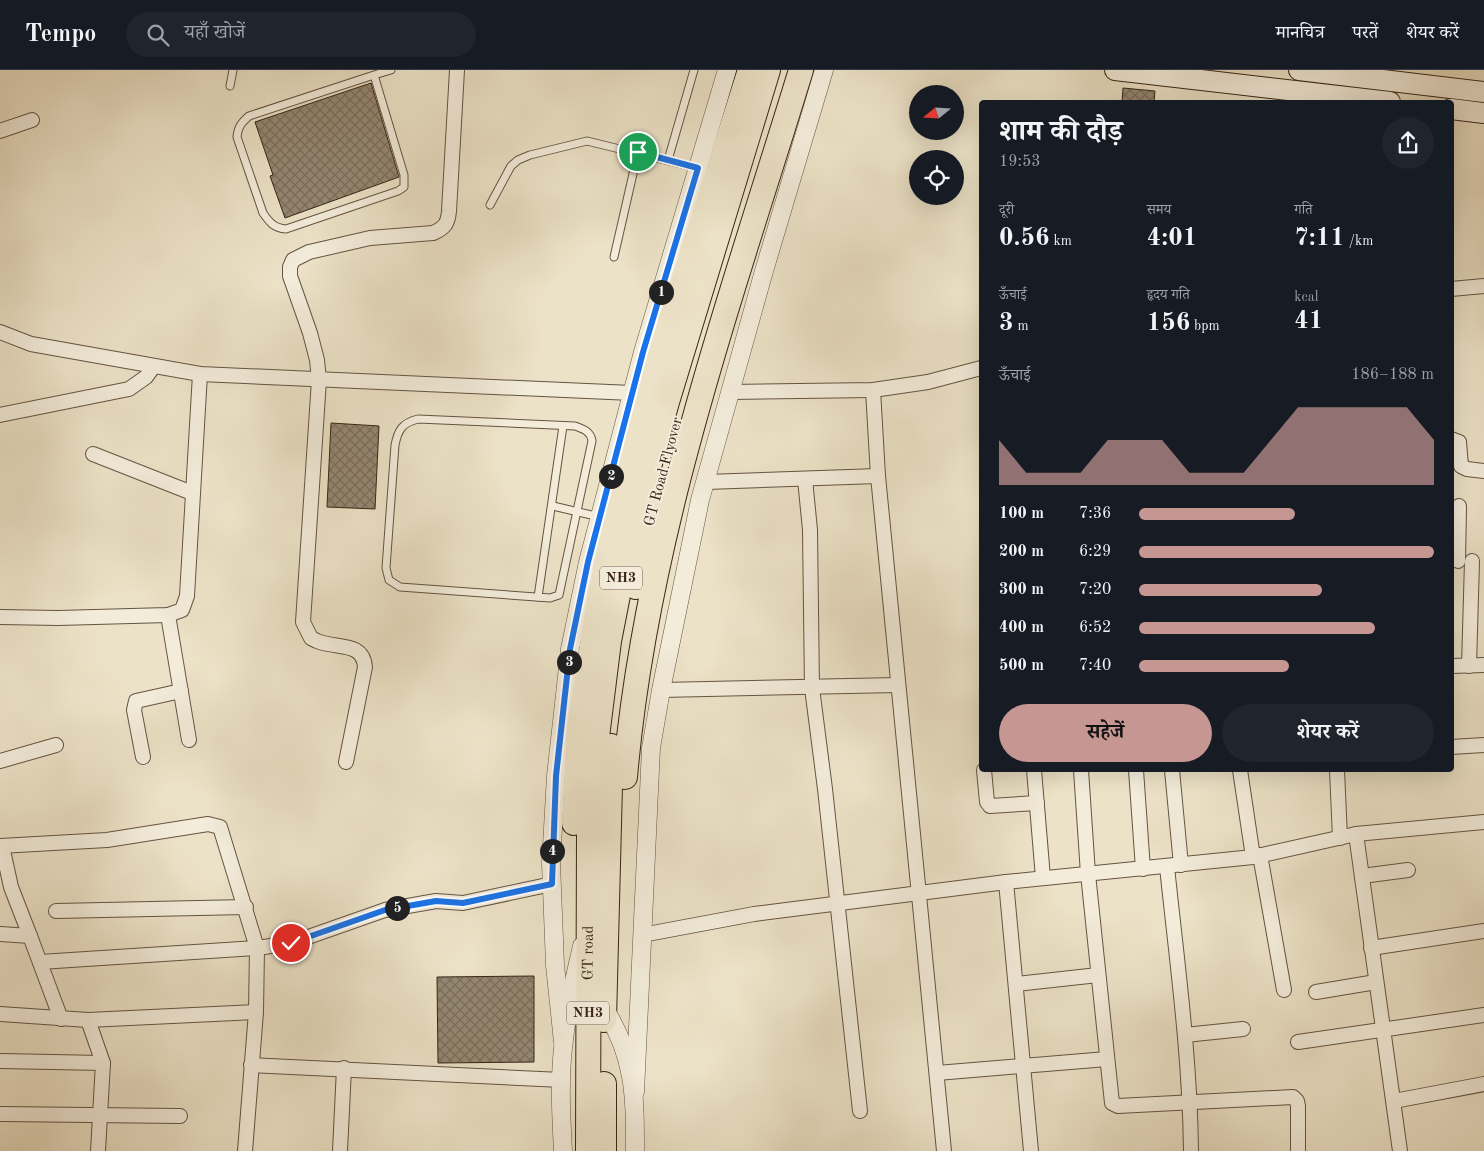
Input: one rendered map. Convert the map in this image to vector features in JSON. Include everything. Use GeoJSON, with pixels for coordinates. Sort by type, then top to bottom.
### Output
{"type":"FeatureCollection","features":[{"type":"Feature","properties":{"kind":"highway"},"geometry":{"type":"LineString","coordinates":[[739,70],[742,95]]}},
{"type":"Feature","properties":{"kind":"highway"},"geometry":{"type":"LineString","coordinates":[[598,881],[573,825],[579,730],[599,599],[619,501],[653,379],[750,70]]}},
{"type":"Feature","properties":{"kind":"highway","name":"GT Road Flyover"},"geometry":{"type":"LineString","coordinates":[[598,881],[612,742],[625,640],[646,537],[690,351],[768,70]]}},
{"type":"Feature","properties":{"kind":"highway"},"geometry":{"type":"LineString","coordinates":[[598,881],[620,833],[628,747],[641,644],[662,540],[712,359],[798,71]]}},
{"type":"Feature","properties":{"kind":"highway","name":"GT Road Flyover"},"geometry":{"type":"LineString","coordinates":[[690,351],[798,71]]}},
{"type":"Feature","properties":{"kind":"highway","name":"GT road"},"geometry":{"type":"LineString","coordinates":[[588,1151],[588,918],[598,881]]}},
{"type":"Feature","properties":{"kind":"highway","name":"GT road"},"geometry":{"type":"LineString","coordinates":[[598,881],[604,1008],[604,1151]]}},
{"type":"Feature","properties":{"kind":"main road"},"geometry":{"type":"LineString","coordinates":[[1115,70],[1211,76],[1376,100]]}},
{"type":"Feature","properties":{"kind":"main road"},"geometry":{"type":"LineString","coordinates":[[1299,70],[1343,72],[1484,92]]}},
{"type":"Feature","properties":{"kind":"main road"},"geometry":{"type":"LineString","coordinates":[[1454,110],[1484,113]]}},
{"type":"Feature","properties":{"kind":"street"},"geometry":{"type":"LineString","coordinates":[[346,762],[365,667],[364,659],[358,650],[317,642],[311,638],[303,622],[319,380],[317,360],[310,333],[290,276],[290,267],[293,260],[310,252],[355,240],[433,233],[444,228],[448,221],[449,210],[457,70]]}},
{"type":"Feature","properties":{"kind":"street"},"geometry":{"type":"LineString","coordinates":[[563,1042],[555,965],[552,884],[556,776],[570,649],[600,518],[632,393],[727,70]]}},
{"type":"Feature","properties":{"kind":"street"},"geometry":{"type":"LineString","coordinates":[[636,1151],[634,1092],[651,748],[661,690],[690,548],[706,482],[730,392],[824,70]]}},
{"type":"Feature","properties":{"kind":"street"},"geometry":{"type":"LineString","coordinates":[[0,131],[32,120]]}},
{"type":"Feature","properties":{"kind":"street"},"geometry":{"type":"LineString","coordinates":[[1454,289],[1484,286]]}},
{"type":"Feature","properties":{"kind":"street"},"geometry":{"type":"LineString","coordinates":[[0,332],[31,344],[200,374],[632,393]]}},
{"type":"Feature","properties":{"kind":"street"},"geometry":{"type":"LineString","coordinates":[[0,415],[129,389],[146,377],[154,366]]}},
{"type":"Feature","properties":{"kind":"street"},"geometry":{"type":"LineString","coordinates":[[730,392],[873,390],[928,382],[979,369]]}},
{"type":"Feature","properties":{"kind":"street"},"geometry":{"type":"LineString","coordinates":[[0,617],[58,618],[168,614],[182,610],[187,596],[200,374]]}},
{"type":"Feature","properties":{"kind":"street"},"geometry":{"type":"LineString","coordinates":[[873,390],[878,476],[944,1151]]}},
{"type":"Feature","properties":{"kind":"street"},"geometry":{"type":"LineString","coordinates":[[1454,440],[1459,442],[1461,466],[1467,469],[1484,471]]}},
{"type":"Feature","properties":{"kind":"street"},"geometry":{"type":"LineString","coordinates":[[93,454],[192,493]]}},
{"type":"Feature","properties":{"kind":"street"},"geometry":{"type":"LineString","coordinates":[[706,482],[878,476]]}},
{"type":"Feature","properties":{"kind":"street"},"geometry":{"type":"LineString","coordinates":[[805,479],[810,530],[812,688],[838,903],[860,1111]]}},
{"type":"Feature","properties":{"kind":"street"},"geometry":{"type":"LineString","coordinates":[[1459,506],[1466,561],[1469,666]]}},
{"type":"Feature","properties":{"kind":"street"},"geometry":{"type":"LineString","coordinates":[[168,614],[189,740]]}},
{"type":"Feature","properties":{"kind":"street"},"geometry":{"type":"LineString","coordinates":[[1454,666],[1484,665]]}},
{"type":"Feature","properties":{"kind":"street"},"geometry":{"type":"LineString","coordinates":[[661,690],[898,685]]}},
{"type":"Feature","properties":{"kind":"street"},"geometry":{"type":"LineString","coordinates":[[143,757],[134,710],[136,701],[181,691]]}},
{"type":"Feature","properties":{"kind":"street"},"geometry":{"type":"LineString","coordinates":[[0,761],[56,745]]}},
{"type":"Feature","properties":{"kind":"street"},"geometry":{"type":"LineString","coordinates":[[1454,747],[1484,745]]}},
{"type":"Feature","properties":{"kind":"street"},"geometry":{"type":"LineString","coordinates":[[984,772],[990,806],[1037,803]]}},
{"type":"Feature","properties":{"kind":"street"},"geometry":{"type":"LineString","coordinates":[[1034,772],[1043,878]]}},
{"type":"Feature","properties":{"kind":"street"},"geometry":{"type":"LineString","coordinates":[[1081,772],[1088,874],[1111,1099],[1114,1106],[1293,1097],[1298,1106],[1298,1151]]}},
{"type":"Feature","properties":{"kind":"street"},"geometry":{"type":"LineString","coordinates":[[1136,772],[1143,869]]}},
{"type":"Feature","properties":{"kind":"street"},"geometry":{"type":"LineString","coordinates":[[1172,772],[1174,866],[1191,1101],[1191,1151]]}},
{"type":"Feature","properties":{"kind":"street"},"geometry":{"type":"LineString","coordinates":[[1240,772],[1284,990]]}},
{"type":"Feature","properties":{"kind":"street"},"geometry":{"type":"LineString","coordinates":[[1337,772],[1340,838]]}},
{"type":"Feature","properties":{"kind":"street"},"geometry":{"type":"LineString","coordinates":[[642,934],[754,914],[1006,882],[1256,856],[1356,834],[1484,822]]}},
{"type":"Feature","properties":{"kind":"street"},"geometry":{"type":"LineString","coordinates":[[61,1019],[11,887],[1,846],[107,840],[208,824],[217,825],[222,831],[257,948],[256,1012],[245,1151]]}},
{"type":"Feature","properties":{"kind":"street"},"geometry":{"type":"LineString","coordinates":[[1356,834],[1400,1151]]}},
{"type":"Feature","properties":{"kind":"street"},"geometry":{"type":"LineString","coordinates":[[1362,876],[1408,870]]}},
{"type":"Feature","properties":{"kind":"street"},"geometry":{"type":"LineString","coordinates":[[1006,882],[1032,1151]]}},
{"type":"Feature","properties":{"kind":"street"},"geometry":{"type":"LineString","coordinates":[[40,962],[257,948],[291,943],[385,910],[436,901],[463,903],[552,884]]}},
{"type":"Feature","properties":{"kind":"street"},"geometry":{"type":"LineString","coordinates":[[56,911],[246,907]]}},
{"type":"Feature","properties":{"kind":"street"},"geometry":{"type":"LineString","coordinates":[[563,1151],[563,1042],[568,1008],[588,918]]}},
{"type":"Feature","properties":{"kind":"street"},"geometry":{"type":"LineString","coordinates":[[1371,948],[1484,932]]}},
{"type":"Feature","properties":{"kind":"street"},"geometry":{"type":"LineString","coordinates":[[0,934],[30,936]]}},
{"type":"Feature","properties":{"kind":"street"},"geometry":{"type":"LineString","coordinates":[[1016,984],[1098,975]]}},
{"type":"Feature","properties":{"kind":"street"},"geometry":{"type":"LineString","coordinates":[[1316,992],[1376,982]]}},
{"type":"Feature","properties":{"kind":"street"},"geometry":{"type":"LineString","coordinates":[[604,1008],[620,1032],[629,1062],[634,1092]]}},
{"type":"Feature","properties":{"kind":"street"},"geometry":{"type":"LineString","coordinates":[[0,1014],[88,1020],[256,1012]]}},
{"type":"Feature","properties":{"kind":"street"},"geometry":{"type":"LineString","coordinates":[[1298,1042],[1484,1015]]}},
{"type":"Feature","properties":{"kind":"street"},"geometry":{"type":"LineString","coordinates":[[88,1020],[104,1063],[98,1151]]}},
{"type":"Feature","properties":{"kind":"street"},"geometry":{"type":"LineString","coordinates":[[1186,1035],[1243,1029]]}},
{"type":"Feature","properties":{"kind":"street"},"geometry":{"type":"LineString","coordinates":[[936,1073],[1024,1064],[1107,1059]]}},
{"type":"Feature","properties":{"kind":"street"},"geometry":{"type":"LineString","coordinates":[[0,1061],[104,1063]]}},
{"type":"Feature","properties":{"kind":"street"},"geometry":{"type":"LineString","coordinates":[[251,1065],[562,1080]]}},
{"type":"Feature","properties":{"kind":"street"},"geometry":{"type":"LineString","coordinates":[[340,1151],[344,1068]]}},
{"type":"Feature","properties":{"kind":"street"},"geometry":{"type":"LineString","coordinates":[[1394,1102],[1484,1084]]}},
{"type":"Feature","properties":{"kind":"street"},"geometry":{"type":"LineString","coordinates":[[0,1114],[180,1116]]}},
{"type":"Feature","properties":{"kind":"lane"},"geometry":{"type":"LineString","coordinates":[[230,86],[233,70]]}},
{"type":"Feature","properties":{"kind":"lane"},"geometry":{"type":"LineString","coordinates":[[374,75],[404,175],[404,187],[398,191],[286,229],[277,228],[270,223],[263,213],[237,138],[237,130],[242,122],[249,116],[374,75],[391,70]]}},
{"type":"Feature","properties":{"kind":"lane"},"geometry":{"type":"LineString","coordinates":[[668,160],[694,70]]}},
{"type":"Feature","properties":{"kind":"lane"},"geometry":{"type":"LineString","coordinates":[[490,205],[511,166],[530,155],[587,141],[698,168]]}},
{"type":"Feature","properties":{"kind":"lane"},"geometry":{"type":"LineString","coordinates":[[614,256],[638,152]]}},
{"type":"Feature","properties":{"kind":"lane"},"geometry":{"type":"LineString","coordinates":[[418,419],[563,426],[584,429],[591,436],[592,441],[575,511],[561,591],[555,596],[538,597],[400,587],[389,580],[386,568],[395,445],[401,427],[409,421],[418,419]]}},
{"type":"Feature","properties":{"kind":"lane"},"geometry":{"type":"LineString","coordinates":[[538,597],[553,506],[563,426]]}},
{"type":"Feature","properties":{"kind":"lane"},"geometry":{"type":"LineString","coordinates":[[553,506],[600,518]]}},
{"type":"Feature","properties":{"kind":"building"},"geometry":{"type":"Polygon","coordinates":[[[371,83],[399,177],[285,218],[270,176],[273,175],[255,122],[371,83]]]}},
{"type":"Feature","properties":{"kind":"building"},"geometry":{"type":"Polygon","coordinates":[[[1123,88],[1155,91],[1154,100],[1122,100],[1123,88]]]}},
{"type":"Feature","properties":{"kind":"building"},"geometry":{"type":"Polygon","coordinates":[[[331,423],[379,426],[375,509],[327,507],[331,423]]]}},
{"type":"Feature","properties":{"kind":"building"},"geometry":{"type":"Polygon","coordinates":[[[534,976],[534,1062],[438,1063],[437,977],[534,976]]]}},
{"type":"Feature","properties":{"kind":"route"},"geometry":{"type":"LineString","coordinates":[[291,943],[385,910],[445,900],[463,903],[552,884],[551,863],[556,776],[570,649],[588,562],[643,352],[698,168],[638,152]]}}]}
